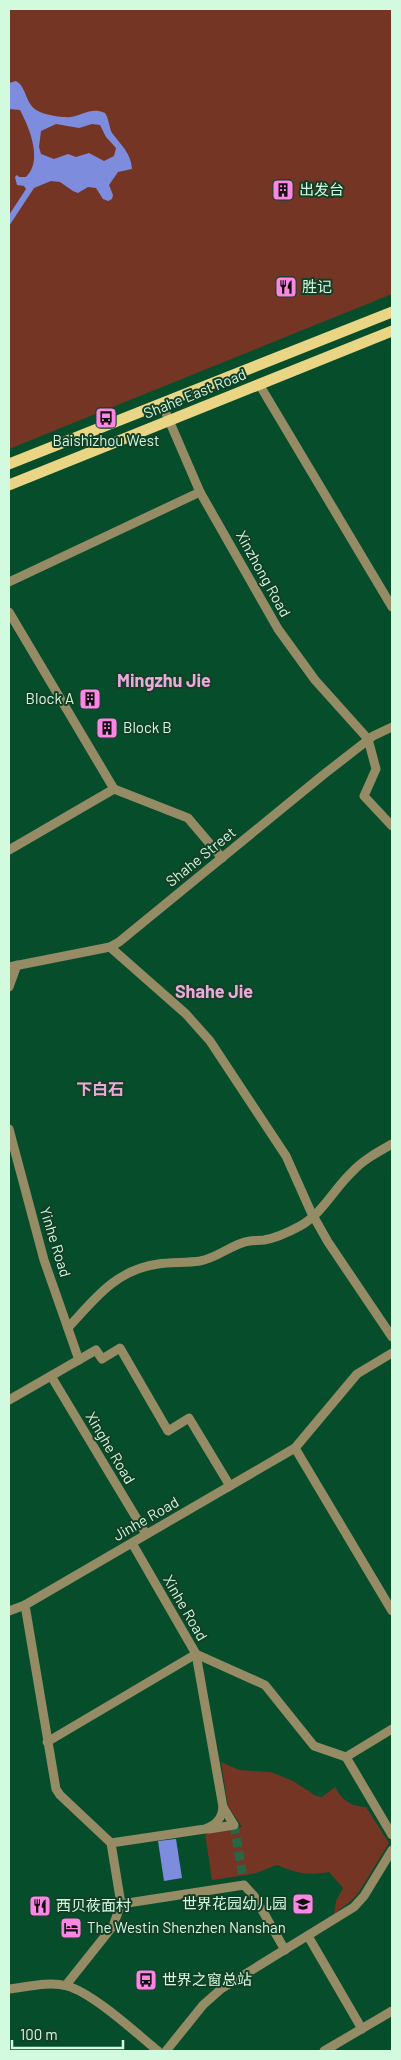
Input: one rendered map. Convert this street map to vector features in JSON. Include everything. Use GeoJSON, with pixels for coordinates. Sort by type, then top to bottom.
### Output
{"type":"FeatureCollection","features":[{"type":"Feature","properties":{"kind":"main road","name":"Shahe East Road"},"geometry":{"type":"LineString","coordinates":[[9,464],[392,312]]}},
{"type":"Feature","properties":{"kind":"main road","name":"Shahe East Road"},"geometry":{"type":"LineString","coordinates":[[9,485],[392,331]]}},
{"type":"Feature","properties":{"kind":"street"},"geometry":{"type":"LineString","coordinates":[[259,384],[392,607]]}},
{"type":"Feature","properties":{"kind":"street","name":"Xinzhong Road"},"geometry":{"type":"LineString","coordinates":[[162,404],[200,492],[278,629],[315,680],[368,739]]}},
{"type":"Feature","properties":{"kind":"street"},"geometry":{"type":"LineString","coordinates":[[9,582],[200,492]]}},
{"type":"Feature","properties":{"kind":"street"},"geometry":{"type":"LineString","coordinates":[[9,612],[114,789],[188,818],[222,858]]}},
{"type":"Feature","properties":{"kind":"street","name":"Shahe Street"},"geometry":{"type":"LineString","coordinates":[[13,966],[110,947],[368,739],[392,727]]}},
{"type":"Feature","properties":{"kind":"street"},"geometry":{"type":"LineString","coordinates":[[368,739],[376,769],[364,796],[392,826]]}},
{"type":"Feature","properties":{"kind":"street"},"geometry":{"type":"LineString","coordinates":[[9,850],[114,789]]}},
{"type":"Feature","properties":{"kind":"street"},"geometry":{"type":"LineString","coordinates":[[110,947],[186,1014],[210,1041],[281,1147],[314,1216],[344,1267],[392,1337]]}},
{"type":"Feature","properties":{"kind":"street"},"geometry":{"type":"LineString","coordinates":[[9,987],[13,966]]}},
{"type":"Feature","properties":{"kind":"street","name":"Yinhe Road"},"geometry":{"type":"LineString","coordinates":[[9,1129],[44,1260],[79,1360]]}},
{"type":"Feature","properties":{"kind":"street"},"geometry":{"type":"LineString","coordinates":[[68,1328],[103,1289],[120,1276],[138,1268],[159,1264],[200,1261],[240,1243],[265,1240],[301,1226],[330,1200],[352,1172],[364,1161],[392,1144]]}},
{"type":"Feature","properties":{"kind":"street"},"geometry":{"type":"LineString","coordinates":[[9,1400],[96,1350],[102,1359],[120,1348],[168,1431],[189,1418],[230,1486]]}},
{"type":"Feature","properties":{"kind":"street","name":"Jinhe Road"},"geometry":{"type":"LineString","coordinates":[[9,1611],[25,1605],[295,1448],[357,1374],[392,1352]]}},
{"type":"Feature","properties":{"kind":"street","name":"Xinghe Road"},"geometry":{"type":"LineString","coordinates":[[51,1376],[146,1534]]}},
{"type":"Feature","properties":{"kind":"street"},"geometry":{"type":"LineString","coordinates":[[295,1448],[392,1611]]}},
{"type":"Feature","properties":{"kind":"street","name":"Xinhe Road"},"geometry":{"type":"LineString","coordinates":[[132,1543],[196,1654],[265,1685],[314,1746],[346,1757]]}},
{"type":"Feature","properties":{"kind":"street"},"geometry":{"type":"LineString","coordinates":[[25,1605],[57,1793],[111,1843],[122,1904],[113,1926],[66,1986]]}},
{"type":"Feature","properties":{"kind":"street"},"geometry":{"type":"LineString","coordinates":[[47,1742],[196,1654],[223,1807],[234,1825],[111,1843]]}},
{"type":"Feature","properties":{"kind":"street"},"geometry":{"type":"LineString","coordinates":[[392,1729],[346,1757],[392,1836]]}},
{"type":"Feature","properties":{"kind":"street"},"geometry":{"type":"LineString","coordinates":[[205,1829],[218,1821],[223,1807]]}},
{"type":"Feature","properties":{"kind":"street"},"geometry":{"type":"LineString","coordinates":[[166,2051],[215,1994],[354,1907],[364,1896],[392,1850]]}},
{"type":"Feature","properties":{"kind":"street"},"geometry":{"type":"LineString","coordinates":[[122,1904],[243,1881],[254,1896],[285,1950]]}},
{"type":"Feature","properties":{"kind":"street"},"geometry":{"type":"LineString","coordinates":[[308,1936],[362,2029]]}},
{"type":"Feature","properties":{"kind":"street"},"geometry":{"type":"LineString","coordinates":[[9,1989],[51,1985],[66,1986],[95,2001],[158,2051]]}},
{"type":"Feature","properties":{"kind":"street"},"geometry":{"type":"LineString","coordinates":[[324,2051],[392,2011]]}},
{"type":"Feature","properties":{"kind":"shaded area"},"geometry":{"type":"Polygon","coordinates":[[[9,9],[392,9],[392,294],[9,449],[9,9]]]}},
{"type":"Feature","properties":{"kind":"shaded area"},"geometry":{"type":"Polygon","coordinates":[[[221,1762],[239,1770],[271,1772],[293,1781],[316,1796],[322,1797],[335,1787],[348,1802],[366,1807],[389,1843],[359,1892],[352,1900],[334,1914],[336,1901],[343,1888],[329,1872],[302,1873],[277,1865],[253,1874],[212,1880],[205,1833],[242,1827],[228,1806],[221,1762]]]}},
{"type":"Feature","properties":{"kind":"water"},"geometry":{"type":"Polygon","coordinates":[[[16,81],[20,84],[31,105],[43,113],[67,117],[92,111],[105,113],[112,133],[128,154],[132,169],[118,172],[109,185],[113,195],[112,199],[108,201],[103,199],[96,188],[88,187],[78,193],[60,182],[51,181],[34,188],[9,226],[9,215],[26,189],[24,186],[17,185],[15,177],[17,175],[19,177],[26,177],[34,162],[34,154],[31,135],[20,110],[9,109],[9,83],[16,81]],[[56,124],[41,131],[39,147],[41,154],[54,159],[68,154],[76,157],[89,153],[104,161],[114,156],[116,148],[106,137],[100,125],[92,124],[79,128],[56,124]]]}},
{"type":"Feature","properties":{"kind":"water"},"geometry":{"type":"Polygon","coordinates":[[[176,1839],[182,1878],[164,1881],[158,1841],[176,1839]]]}},
{"type":"Feature","properties":{"kind":"tunnel"},"geometry":{"type":"LineString","coordinates":[[234,1825],[243,1877]]}},
{"type":"Feature","properties":{"kind":"place","name":"出发台"},"geometry":{"type":"Point","coordinates":[283,190]}},
{"type":"Feature","properties":{"kind":"place","name":"胜记"},"geometry":{"type":"Point","coordinates":[286,287]}},
{"type":"Feature","properties":{"kind":"place","name":"Baishizhou West"},"geometry":{"type":"Point","coordinates":[106,418]}},
{"type":"Feature","properties":{"kind":"place","name":"Block A"},"geometry":{"type":"Point","coordinates":[90,699]}},
{"type":"Feature","properties":{"kind":"place","name":"Block B"},"geometry":{"type":"Point","coordinates":[107,728]}},
{"type":"Feature","properties":{"kind":"place","name":"世界花园幼儿园"},"geometry":{"type":"Point","coordinates":[303,1904]}},
{"type":"Feature","properties":{"kind":"place","name":"西贝莜面村"},"geometry":{"type":"Point","coordinates":[40,1906]}},
{"type":"Feature","properties":{"kind":"place","name":"The Westin Shenzhen Nanshan"},"geometry":{"type":"Point","coordinates":[71,1928]}},
{"type":"Feature","properties":{"kind":"place","name":"世界之窗总站"},"geometry":{"type":"Point","coordinates":[146,1980]}},
{"type":"Feature","properties":{"kind":"district","name":"Mingzhu Jie"},"geometry":{"type":"Point","coordinates":[164,681]}},
{"type":"Feature","properties":{"kind":"district","name":"Shahe Jie"},"geometry":{"type":"Point","coordinates":[214,992]}},
{"type":"Feature","properties":{"kind":"district","name":"下白石"},"geometry":{"type":"Point","coordinates":[100,1089]}}]}
